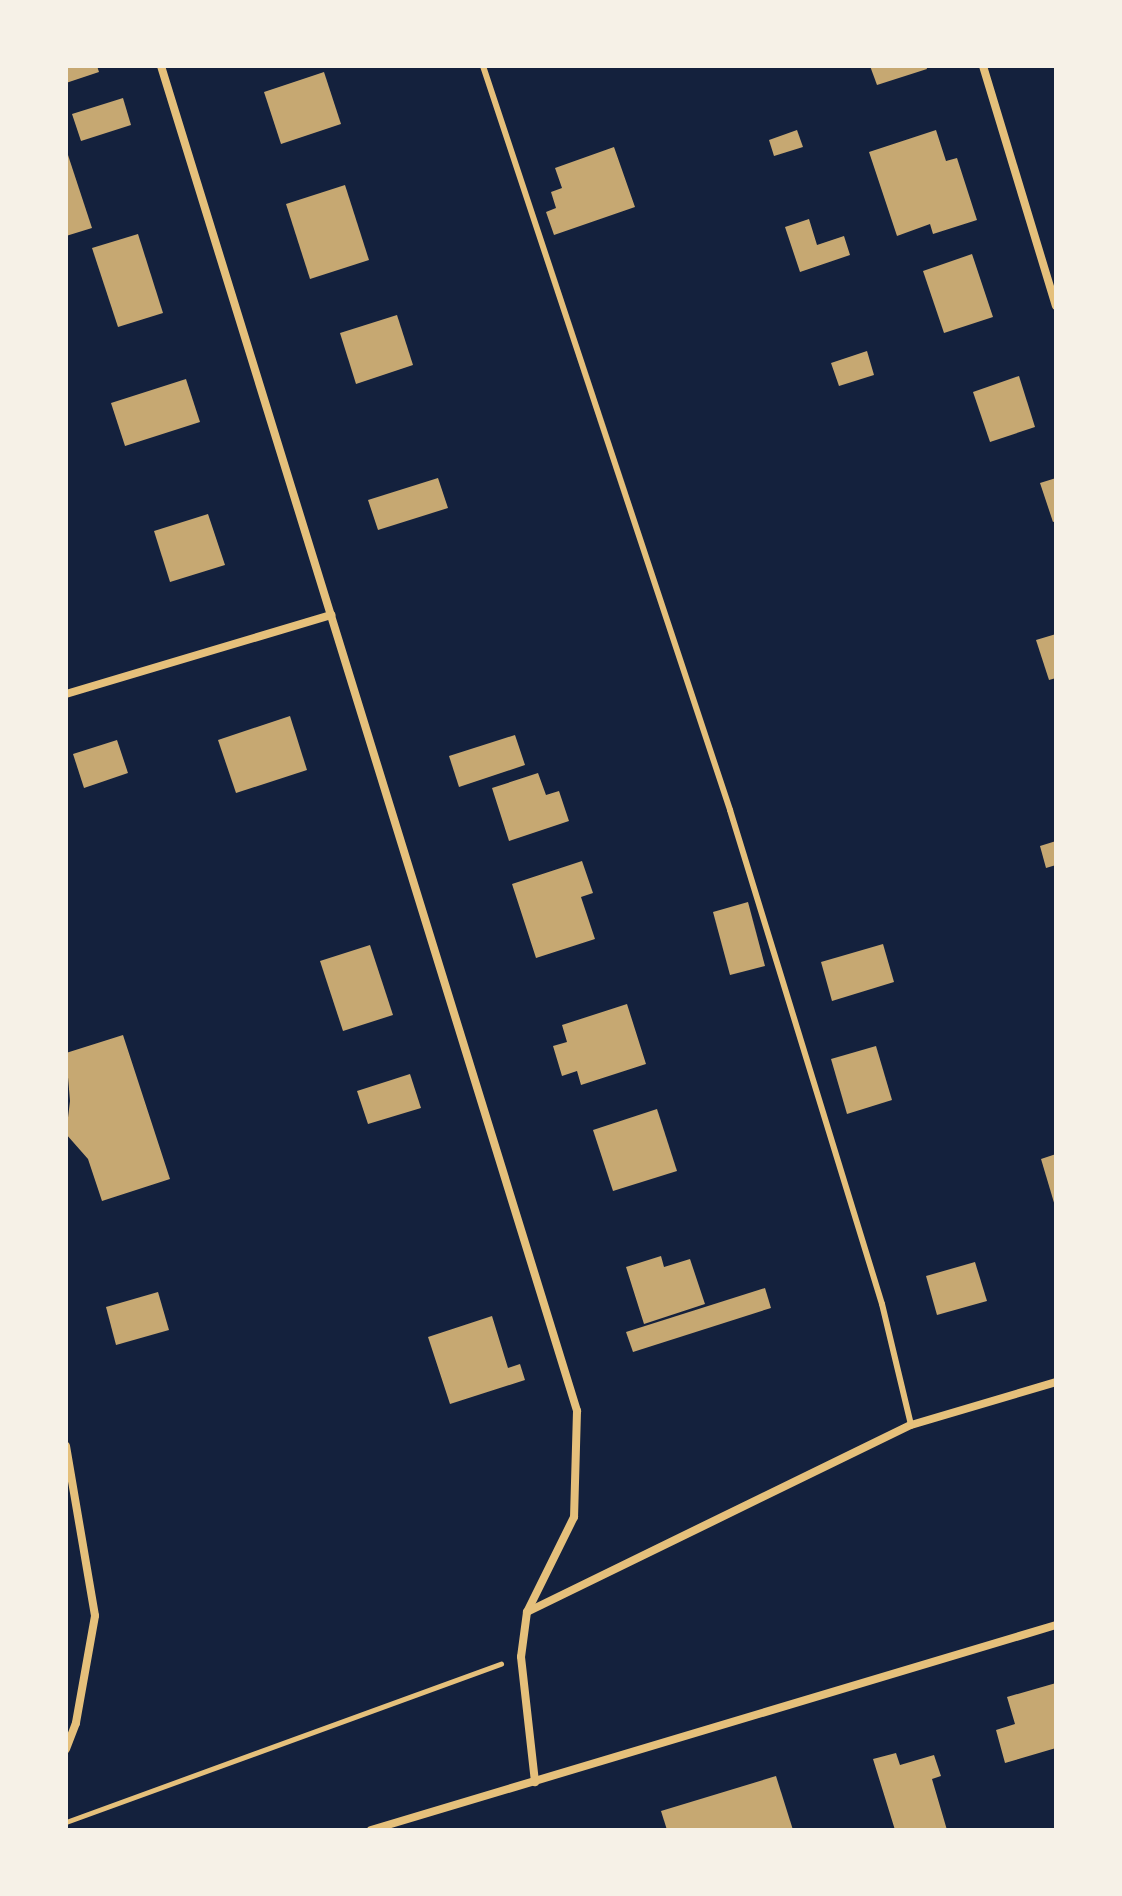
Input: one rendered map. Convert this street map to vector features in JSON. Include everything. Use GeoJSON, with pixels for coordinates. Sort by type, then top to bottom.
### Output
{"type":"FeatureCollection","features":[{"type":"Feature","properties":{"kind":"street"},"geometry":{"type":"LineString","coordinates":[[161,66],[577,1411],[574,1517],[527,1612],[521,1657],[535,1782]]}},
{"type":"Feature","properties":{"kind":"street"},"geometry":{"type":"LineString","coordinates":[[983,66],[1056,306]]}},
{"type":"Feature","properties":{"kind":"street"},"geometry":{"type":"LineString","coordinates":[[66,694],[331,615]]}},
{"type":"Feature","properties":{"kind":"street"},"geometry":{"type":"LineString","coordinates":[[527,1612],[911,1425],[1056,1382]]}},
{"type":"Feature","properties":{"kind":"street"},"geometry":{"type":"LineString","coordinates":[[66,1446],[95,1616],[76,1723],[66,1749]]}},
{"type":"Feature","properties":{"kind":"street"},"geometry":{"type":"LineString","coordinates":[[371,1830],[1056,1625]]}},
{"type":"Feature","properties":{"kind":"lane"},"geometry":{"type":"LineString","coordinates":[[483,66],[730,810],[882,1304],[911,1425]]}},
{"type":"Feature","properties":{"kind":"path"},"geometry":{"type":"LineString","coordinates":[[66,1822],[521,1657]]}},
{"type":"Feature","properties":{"kind":"building"},"geometry":{"type":"Polygon","coordinates":[[[66,66],[97,66],[99,72],[66,83],[66,66]]]}},
{"type":"Feature","properties":{"kind":"building"},"geometry":{"type":"Polygon","coordinates":[[[870,66],[926,66],[927,69],[877,85],[870,66]]]}},
{"type":"Feature","properties":{"kind":"building"},"geometry":{"type":"Polygon","coordinates":[[[324,72],[341,124],[281,144],[264,92],[324,72]]]}},
{"type":"Feature","properties":{"kind":"building"},"geometry":{"type":"Polygon","coordinates":[[[123,98],[131,125],[81,141],[72,114],[123,98]]]}},
{"type":"Feature","properties":{"kind":"building"},"geometry":{"type":"Polygon","coordinates":[[[797,130],[803,147],[774,156],[769,140],[797,130]]]}},
{"type":"Feature","properties":{"kind":"building"},"geometry":{"type":"Polygon","coordinates":[[[936,130],[946,161],[957,158],[977,220],[933,234],[930,224],[897,236],[869,152],[936,130]]]}},
{"type":"Feature","properties":{"kind":"building"},"geometry":{"type":"Polygon","coordinates":[[[614,147],[635,207],[554,235],[546,212],[556,208],[551,192],[562,188],[555,168],[614,147]]]}},
{"type":"Feature","properties":{"kind":"building"},"geometry":{"type":"Polygon","coordinates":[[[66,149],[92,228],[66,236],[66,149]]]}},
{"type":"Feature","properties":{"kind":"building"},"geometry":{"type":"Polygon","coordinates":[[[345,185],[369,260],[310,279],[286,204],[345,185]]]}},
{"type":"Feature","properties":{"kind":"building"},"geometry":{"type":"Polygon","coordinates":[[[809,219],[817,245],[844,236],[850,255],[800,272],[785,227],[809,219]]]}},
{"type":"Feature","properties":{"kind":"building"},"geometry":{"type":"Polygon","coordinates":[[[138,234],[163,313],[118,327],[92,248],[138,234]]]}},
{"type":"Feature","properties":{"kind":"building"},"geometry":{"type":"Polygon","coordinates":[[[972,254],[993,317],[944,333],[923,271],[972,254]]]}},
{"type":"Feature","properties":{"kind":"building"},"geometry":{"type":"Polygon","coordinates":[[[397,315],[413,365],[356,384],[340,333],[397,315]]]}},
{"type":"Feature","properties":{"kind":"building"},"geometry":{"type":"Polygon","coordinates":[[[867,351],[874,375],[839,386],[831,363],[867,351]]]}},
{"type":"Feature","properties":{"kind":"building"},"geometry":{"type":"Polygon","coordinates":[[[1019,376],[1035,427],[990,442],[973,392],[1019,376]]]}},
{"type":"Feature","properties":{"kind":"building"},"geometry":{"type":"Polygon","coordinates":[[[186,379],[200,422],[125,446],[111,403],[186,379]]]}},
{"type":"Feature","properties":{"kind":"building"},"geometry":{"type":"Polygon","coordinates":[[[438,478],[448,508],[378,530],[368,500],[438,478]]]}},
{"type":"Feature","properties":{"kind":"building"},"geometry":{"type":"Polygon","coordinates":[[[1056,478],[1056,521],[1053,522],[1040,483],[1056,478]]]}},
{"type":"Feature","properties":{"kind":"building"},"geometry":{"type":"Polygon","coordinates":[[[208,514],[225,565],[170,582],[154,531],[208,514]]]}},
{"type":"Feature","properties":{"kind":"building"},"geometry":{"type":"Polygon","coordinates":[[[1056,634],[1056,678],[1049,680],[1036,640],[1056,634]]]}},
{"type":"Feature","properties":{"kind":"building"},"geometry":{"type":"Polygon","coordinates":[[[290,716],[307,770],[236,793],[218,740],[290,716]]]}},
{"type":"Feature","properties":{"kind":"building"},"geometry":{"type":"Polygon","coordinates":[[[515,735],[525,765],[459,787],[449,756],[515,735]]]}},
{"type":"Feature","properties":{"kind":"building"},"geometry":{"type":"Polygon","coordinates":[[[117,740],[128,773],[84,788],[73,754],[117,740]]]}},
{"type":"Feature","properties":{"kind":"building"},"geometry":{"type":"Polygon","coordinates":[[[538,773],[546,795],[559,791],[569,821],[509,841],[492,788],[538,773]]]}},
{"type":"Feature","properties":{"kind":"building"},"geometry":{"type":"Polygon","coordinates":[[[1056,841],[1056,865],[1046,868],[1040,846],[1056,841]]]}},
{"type":"Feature","properties":{"kind":"building"},"geometry":{"type":"Polygon","coordinates":[[[582,861],[593,893],[581,897],[595,939],[536,958],[512,884],[582,861]]]}},
{"type":"Feature","properties":{"kind":"building"},"geometry":{"type":"Polygon","coordinates":[[[748,902],[765,966],[730,975],[713,912],[748,902]]]}},
{"type":"Feature","properties":{"kind":"building"},"geometry":{"type":"Polygon","coordinates":[[[883,944],[894,982],[832,1001],[821,962],[883,944]]]}},
{"type":"Feature","properties":{"kind":"building"},"geometry":{"type":"Polygon","coordinates":[[[370,945],[393,1015],[343,1031],[320,961],[370,945]]]}},
{"type":"Feature","properties":{"kind":"building"},"geometry":{"type":"Polygon","coordinates":[[[627,1004],[646,1064],[581,1085],[577,1071],[562,1076],[553,1046],[567,1042],[562,1025],[627,1004]]]}},
{"type":"Feature","properties":{"kind":"building"},"geometry":{"type":"Polygon","coordinates":[[[123,1035],[170,1179],[102,1201],[88,1159],[66,1134],[70,1101],[66,1053],[123,1035]]]}},
{"type":"Feature","properties":{"kind":"building"},"geometry":{"type":"Polygon","coordinates":[[[876,1046],[892,1100],[847,1114],[831,1059],[876,1046]]]}},
{"type":"Feature","properties":{"kind":"building"},"geometry":{"type":"Polygon","coordinates":[[[410,1074],[421,1108],[368,1124],[357,1091],[410,1074]]]}},
{"type":"Feature","properties":{"kind":"building"},"geometry":{"type":"Polygon","coordinates":[[[657,1109],[677,1171],[613,1191],[593,1130],[657,1109]]]}},
{"type":"Feature","properties":{"kind":"building"},"geometry":{"type":"Polygon","coordinates":[[[1056,1154],[1056,1206],[1055,1206],[1041,1159],[1056,1154]]]}},
{"type":"Feature","properties":{"kind":"building"},"geometry":{"type":"Polygon","coordinates":[[[661,1256],[664,1267],[690,1259],[705,1304],[644,1324],[626,1267],[661,1256]]]}},
{"type":"Feature","properties":{"kind":"building"},"geometry":{"type":"Polygon","coordinates":[[[975,1262],[987,1301],[937,1315],[926,1276],[975,1262]]]}},
{"type":"Feature","properties":{"kind":"building"},"geometry":{"type":"Polygon","coordinates":[[[765,1288],[771,1308],[633,1352],[626,1332],[765,1288]]]}},
{"type":"Feature","properties":{"kind":"building"},"geometry":{"type":"Polygon","coordinates":[[[158,1292],[169,1330],[116,1345],[106,1307],[158,1292]]]}},
{"type":"Feature","properties":{"kind":"building"},"geometry":{"type":"Polygon","coordinates":[[[492,1316],[508,1368],[520,1364],[525,1380],[450,1404],[428,1337],[492,1316]]]}},
{"type":"Feature","properties":{"kind":"building"},"geometry":{"type":"Polygon","coordinates":[[[1056,1683],[1056,1748],[1005,1763],[996,1730],[1015,1724],[1007,1697],[1056,1683]]]}},
{"type":"Feature","properties":{"kind":"building"},"geometry":{"type":"Polygon","coordinates":[[[896,1753],[900,1765],[934,1755],[941,1776],[932,1779],[947,1830],[895,1830],[873,1759],[896,1753]]]}},
{"type":"Feature","properties":{"kind":"building"},"geometry":{"type":"Polygon","coordinates":[[[776,1776],[793,1830],[667,1830],[661,1811],[776,1776]]]}}]}
